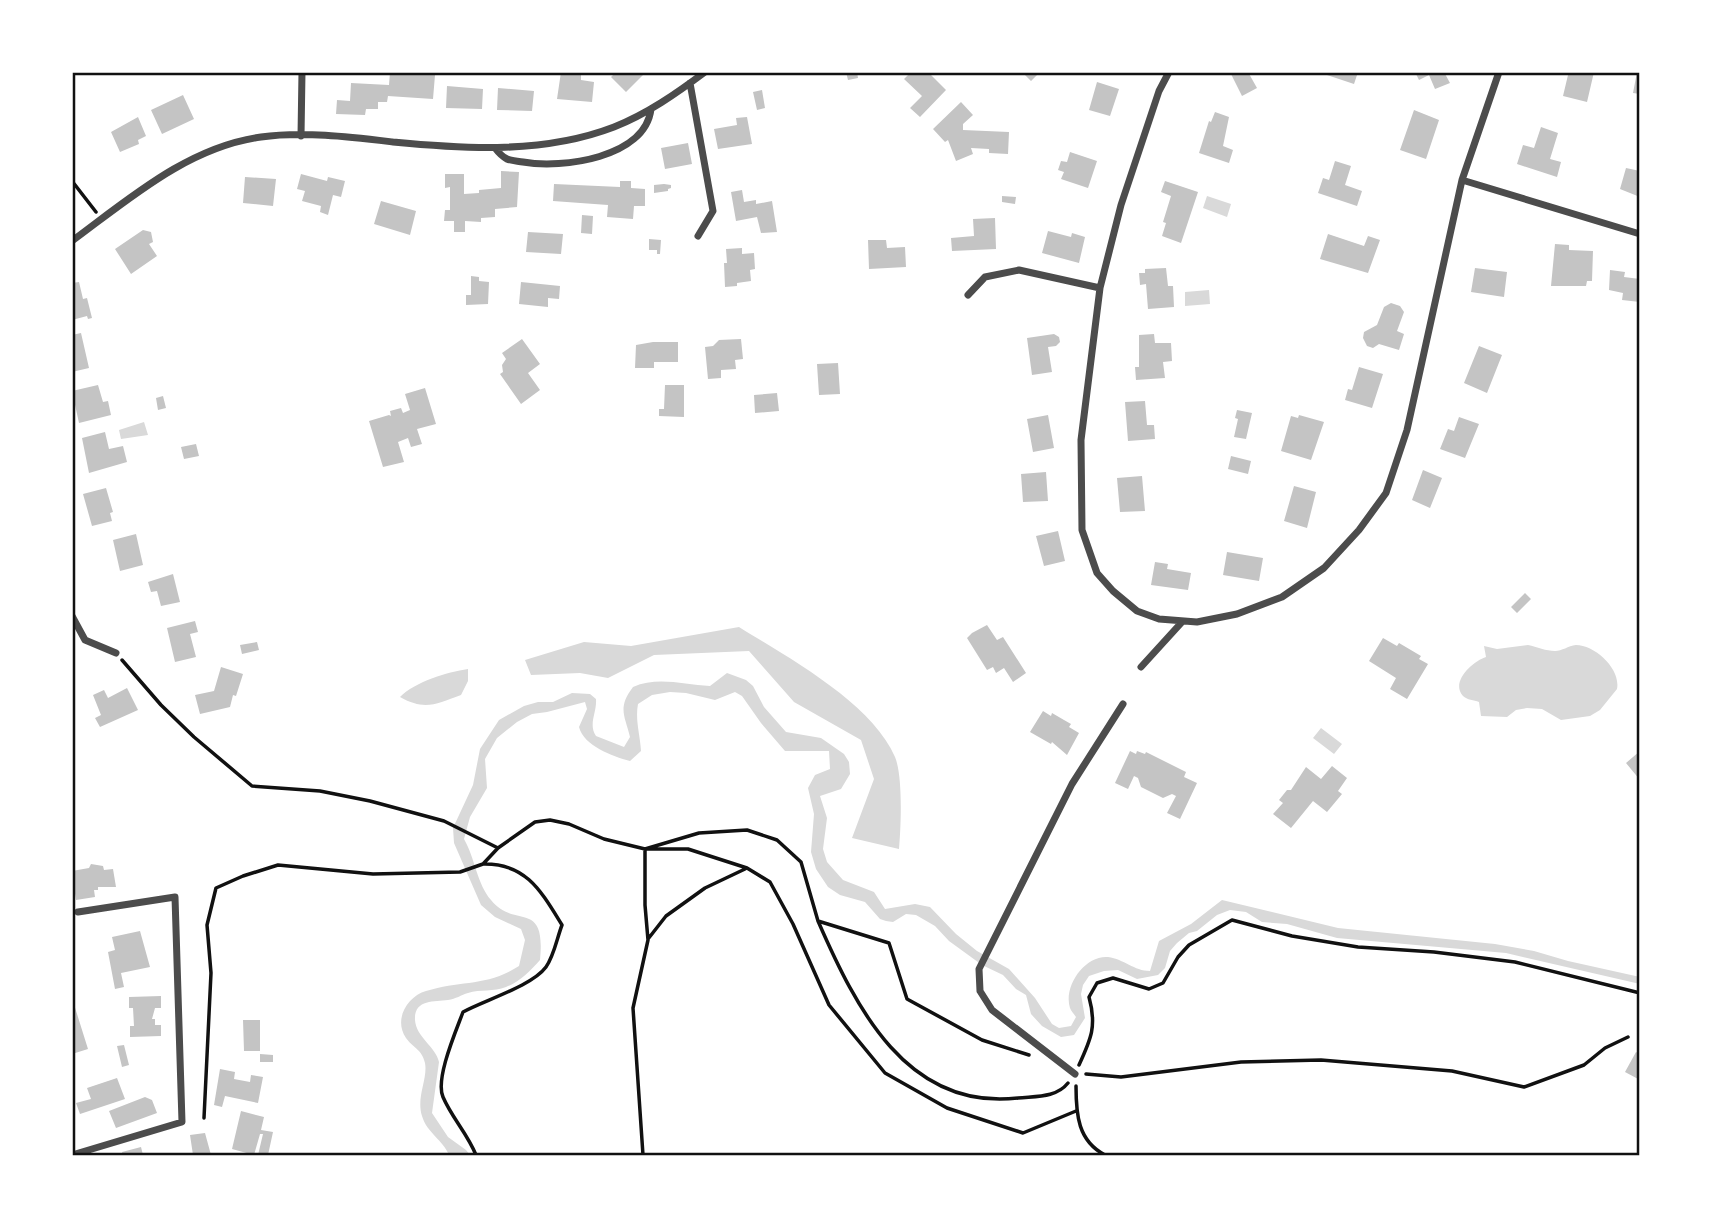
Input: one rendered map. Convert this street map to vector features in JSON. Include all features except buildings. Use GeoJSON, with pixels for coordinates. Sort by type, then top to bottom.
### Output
{"type":"FeatureCollection","features":[{"type":"Feature","properties":{"kind":"street"},"geometry":{"type":"LineString","coordinates":[[301,136],[302,72]]}},
{"type":"Feature","properties":{"kind":"street"},"geometry":{"type":"LineString","coordinates":[[72,240],[178,166],[221,146],[262,136],[345,137],[495,148],[544,144],[614,127],[651,109],[705,72]]}},
{"type":"Feature","properties":{"kind":"street"},"geometry":{"type":"LineString","coordinates":[[1169,72],[1159,91],[1121,205],[1100,288],[1081,440],[1082,530],[1097,573],[1113,591],[1136,611],[1159,619],[1182,622],[1197,622],[1237,614],[1282,597],[1324,568],[1359,530],[1386,493],[1407,430],[1462,180],[1499,72]]}},
{"type":"Feature","properties":{"kind":"street"},"geometry":{"type":"LineString","coordinates":[[690,83],[713,211],[698,236]]}},
{"type":"Feature","properties":{"kind":"street"},"geometry":{"type":"LineString","coordinates":[[495,148],[506,159],[540,165],[566,164],[607,155],[633,139],[650,122],[651,109]]}},
{"type":"Feature","properties":{"kind":"street"},"geometry":{"type":"LineString","coordinates":[[1462,180],[1640,234]]}},
{"type":"Feature","properties":{"kind":"street"},"geometry":{"type":"LineString","coordinates":[[968,295],[985,277],[1019,270],[1100,288]]}},
{"type":"Feature","properties":{"kind":"street"},"geometry":{"type":"LineString","coordinates":[[72,615],[85,640],[116,653]]}},
{"type":"Feature","properties":{"kind":"street"},"geometry":{"type":"LineString","coordinates":[[1141,667],[1182,622]]}},
{"type":"Feature","properties":{"kind":"street"},"geometry":{"type":"LineString","coordinates":[[1075,1074],[992,1010],[980,991],[979,969],[1072,784],[1123,704]]}},
{"type":"Feature","properties":{"kind":"street"},"geometry":{"type":"LineString","coordinates":[[72,1155],[182,1122],[175,897],[78,912]]}},
{"type":"Feature","properties":{"kind":"path"},"geometry":{"type":"LineString","coordinates":[[72,181],[102,219]]}},
{"type":"Feature","properties":{"kind":"path"},"geometry":{"type":"LineString","coordinates":[[116,653],[161,705],[252,786],[320,791],[370,801],[443,821],[498,848]]}},
{"type":"Feature","properties":{"kind":"path"},"geometry":{"type":"LineString","coordinates":[[482,864],[498,848],[535,822],[550,820],[569,824],[604,839],[645,849],[688,849],[747,868],[770,881],[793,924],[829,1005],[885,1073],[947,1108],[1023,1133],[1076,1111]]}},
{"type":"Feature","properties":{"kind":"path"},"geometry":{"type":"LineString","coordinates":[[645,849],[699,833],[747,830],[777,840],[801,862],[818,921],[843,978],[861,1009],[906,1065],[941,1087],[974,1099],[1004,1100],[1061,1091],[1075,1074],[1092,1037],[1094,1014],[1089,998],[1097,983],[1113,978],[1149,989],[1163,983],[1178,957],[1189,945],[1232,920],[1292,936],[1358,947],[1434,952],[1515,962],[1640,993]]}},
{"type":"Feature","properties":{"kind":"path"},"geometry":{"type":"LineString","coordinates":[[643,1155],[633,1008],[648,940],[645,849]]}},
{"type":"Feature","properties":{"kind":"path"},"geometry":{"type":"LineString","coordinates":[[204,1118],[211,973],[207,925],[216,888],[278,865],[373,874],[460,872],[482,864],[501,863],[528,876],[562,925],[545,968],[518,988],[463,1012],[445,1061],[442,1095],[468,1136],[475,1155]]}},
{"type":"Feature","properties":{"kind":"path"},"geometry":{"type":"LineString","coordinates":[[648,940],[666,916],[705,888],[747,868]]}},
{"type":"Feature","properties":{"kind":"path"},"geometry":{"type":"LineString","coordinates":[[818,921],[889,943],[906,999],[982,1040],[1037,1058]]}},
{"type":"Feature","properties":{"kind":"path"},"geometry":{"type":"LineString","coordinates":[[1075,1074],[1121,1077],[1241,1062],[1321,1060],[1452,1071],[1524,1087],[1584,1065],[1605,1048],[1628,1037]]}},
{"type":"Feature","properties":{"kind":"path"},"geometry":{"type":"LineString","coordinates":[[1075,1074],[1076,1111],[1082,1134],[1094,1150],[1105,1155]]}},
{"type":"Feature","properties":{"kind":"shaded area"},"geometry":{"type":"Polygon","coordinates":[[[1207,196],[1231,204],[1227,217],[1203,208],[1207,196]]]}},
{"type":"Feature","properties":{"kind":"shaded area"},"geometry":{"type":"Polygon","coordinates":[[[1209,290],[1210,304],[1185,306],[1185,292],[1209,290]]]}},
{"type":"Feature","properties":{"kind":"shaded area"},"geometry":{"type":"Polygon","coordinates":[[[144,422],[148,435],[121,439],[119,430],[144,422]]]}},
{"type":"Feature","properties":{"kind":"shaded area"},"geometry":{"type":"Polygon","coordinates":[[[739,627],[827,683],[868,718],[884,737],[898,766],[901,815],[899,849],[852,838],[874,779],[861,740],[794,702],[749,651],[654,655],[608,678],[580,673],[531,675],[525,660],[584,642],[631,646],[739,627]]]}},
{"type":"Feature","properties":{"kind":"shaded area"},"geometry":{"type":"Polygon","coordinates":[[[1528,645],[1552,651],[1576,645],[1591,649],[1611,666],[1617,689],[1600,710],[1590,716],[1561,720],[1542,709],[1527,708],[1516,710],[1507,717],[1481,716],[1479,702],[1463,696],[1459,685],[1461,679],[1475,663],[1486,657],[1484,646],[1497,649],[1528,645]]]}},
{"type":"Feature","properties":{"kind":"shaded area"},"geometry":{"type":"Polygon","coordinates":[[[468,669],[468,681],[461,695],[431,705],[417,704],[400,697],[432,678],[468,669]]]}},
{"type":"Feature","properties":{"kind":"shaded area"},"geometry":{"type":"Polygon","coordinates":[[[727,673],[746,680],[753,686],[764,707],[786,732],[821,738],[844,754],[849,762],[850,774],[841,789],[820,796],[827,818],[823,849],[827,862],[843,880],[874,892],[885,909],[915,904],[930,907],[977,951],[1009,969],[1035,998],[1052,1024],[1059,1028],[1071,1026],[1076,1017],[1070,1008],[1070,990],[1084,966],[1099,958],[1108,957],[1150,971],[1159,941],[1191,924],[1222,900],[1338,928],[1495,944],[1534,951],[1640,977],[1640,984],[1506,953],[1337,938],[1287,924],[1262,922],[1246,912],[1230,910],[1217,915],[1177,943],[1170,951],[1165,968],[1158,975],[1137,979],[1118,970],[1089,976],[1081,994],[1085,1018],[1074,1035],[1061,1037],[1042,1026],[1031,1014],[1026,995],[1003,975],[982,965],[949,941],[935,926],[916,915],[906,914],[893,922],[880,919],[865,902],[840,895],[828,887],[816,869],[811,852],[814,814],[808,788],[815,775],[830,769],[829,751],[785,751],[742,696],[735,692],[715,700],[670,692],[652,695],[638,704],[641,751],[630,761],[600,749],[582,734],[579,727],[587,709],[585,702],[532,714],[517,722],[497,738],[485,759],[487,788],[470,817],[464,839],[486,894],[500,909],[527,918],[538,929],[541,941],[540,960],[529,972],[506,987],[426,1003],[418,1008],[416,1026],[439,1062],[432,1113],[448,1137],[470,1155],[449,1155],[427,1127],[422,1116],[420,1102],[425,1063],[422,1054],[402,1031],[404,1009],[413,998],[426,991],[507,973],[519,966],[525,940],[521,929],[495,917],[481,905],[454,843],[453,828],[473,785],[480,749],[499,720],[524,706],[553,702],[572,693],[590,694],[596,699],[593,723],[596,736],[624,747],[630,737],[624,707],[633,687],[652,682],[710,686],[727,673]]]}},
{"type":"Feature","properties":{"kind":"shaded area"},"geometry":{"type":"Polygon","coordinates":[[[1321,728],[1342,744],[1334,754],[1313,738],[1321,728]]]}}]}
